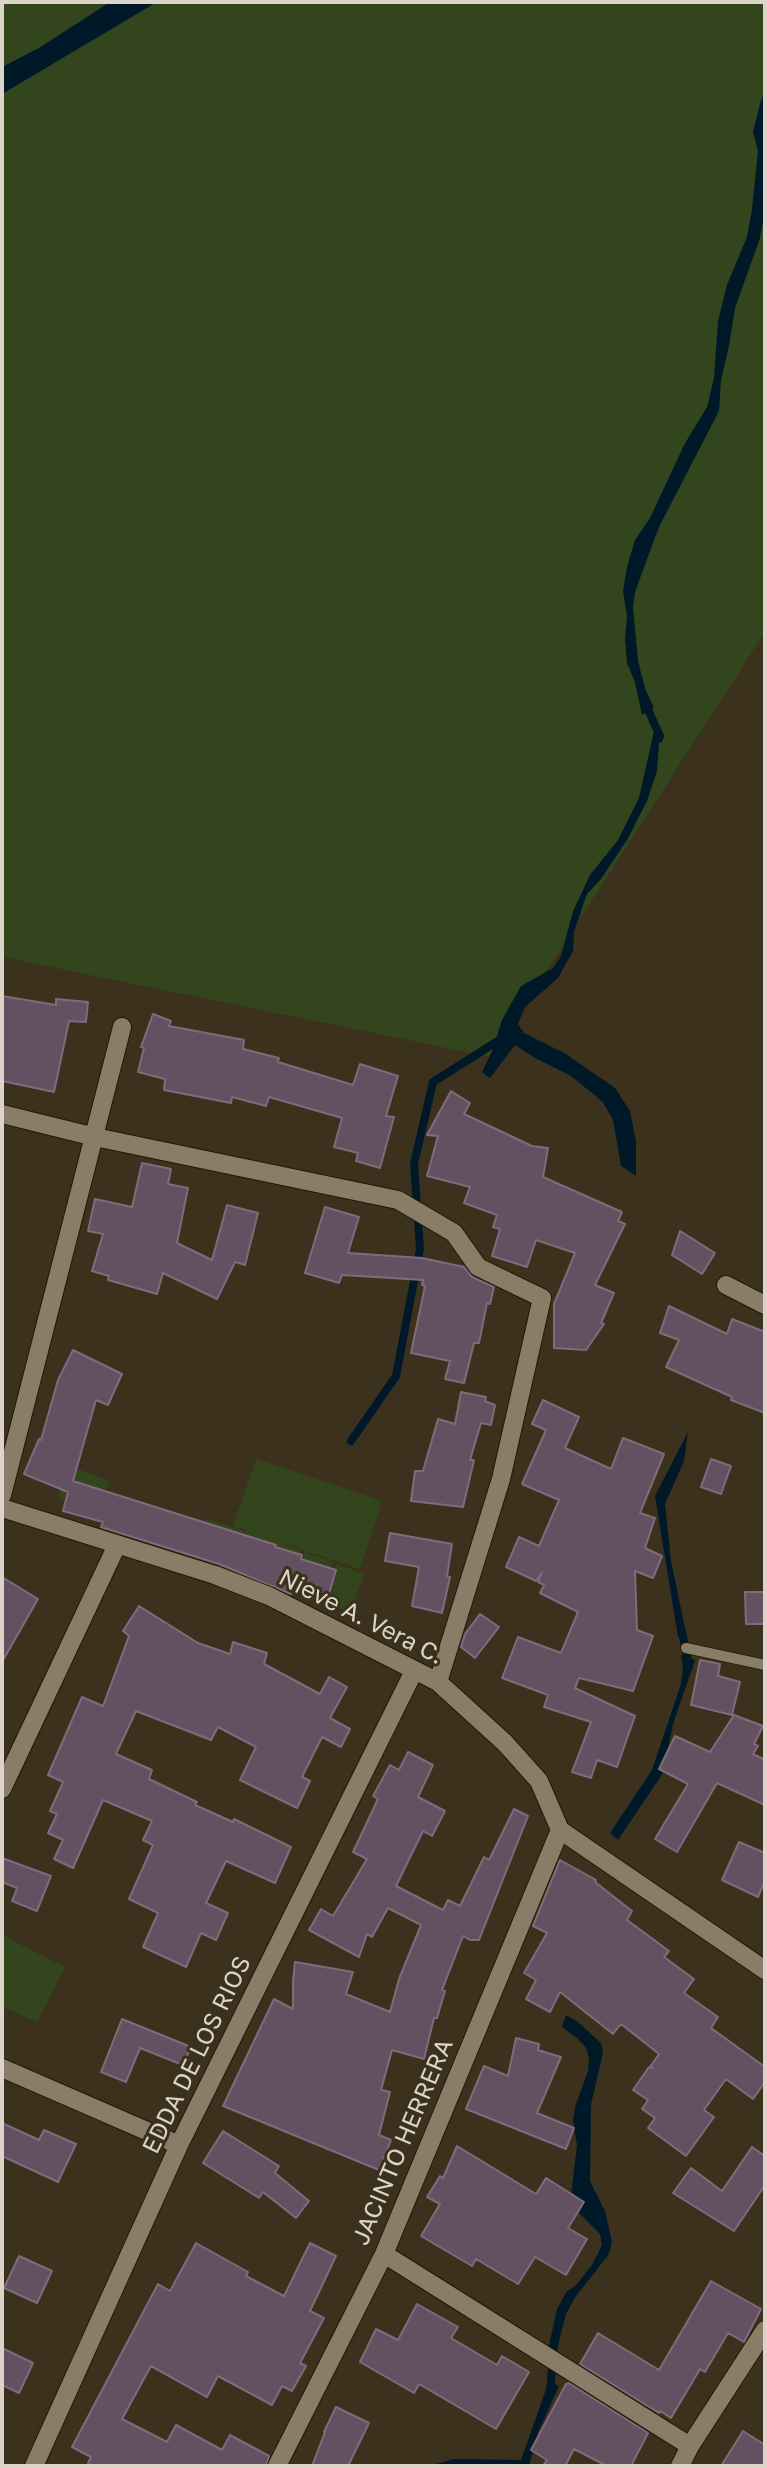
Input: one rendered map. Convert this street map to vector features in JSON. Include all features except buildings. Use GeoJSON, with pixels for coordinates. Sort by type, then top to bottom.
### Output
{"type":"FeatureCollection","features":[{"type":"Feature","properties":{"kind":"street"},"geometry":{"type":"LineString","coordinates":[[2,1495],[122,1027]]}},
{"type":"Feature","properties":{"kind":"street"},"geometry":{"type":"LineString","coordinates":[[2,1114],[95,1137],[398,1200],[454,1233],[478,1267],[542,1298],[501,1479],[438,1682]]}},
{"type":"Feature","properties":{"kind":"street"},"geometry":{"type":"LineString","coordinates":[[726,1285],[765,1305]]}},
{"type":"Feature","properties":{"kind":"street","name":"Nieve A. Vera C."},"geometry":{"type":"LineString","coordinates":[[2,1508],[215,1575],[269,1596],[438,1682],[505,1743],[539,1781],[560,1830]]}},
{"type":"Feature","properties":{"kind":"street"},"geometry":{"type":"LineString","coordinates":[[2,1789],[117,1545]]}},
{"type":"Feature","properties":{"kind":"street","name":"EDDA DE LOS RIOS"},"geometry":{"type":"LineString","coordinates":[[33,2466],[179,2145],[414,1671]]}},
{"type":"Feature","properties":{"kind":"street"},"geometry":{"type":"LineString","coordinates":[[560,1830],[765,1970]]}},
{"type":"Feature","properties":{"kind":"street","name":"JACINTO HERRERA"},"geometry":{"type":"LineString","coordinates":[[277,2466],[384,2254],[560,1830]]}},
{"type":"Feature","properties":{"kind":"street"},"geometry":{"type":"LineString","coordinates":[[2,2068],[179,2145]]}},
{"type":"Feature","properties":{"kind":"street"},"geometry":{"type":"LineString","coordinates":[[384,2254],[690,2446]]}},
{"type":"Feature","properties":{"kind":"street"},"geometry":{"type":"LineString","coordinates":[[680,2466],[690,2446],[765,2330]]}},
{"type":"Feature","properties":{"kind":"lane"},"geometry":{"type":"LineString","coordinates":[[686,1648],[765,1665]]}},
{"type":"Feature","properties":{"kind":"green space"},"geometry":{"type":"Polygon","coordinates":[[[2,2],[765,2],[765,632],[491,1057],[2,957],[2,2]]]}},
{"type":"Feature","properties":{"kind":"green space"},"geometry":{"type":"Polygon","coordinates":[[[256,1459],[382,1501],[360,1569],[270,1539],[302,1551],[290,1589],[194,1547],[205,1518],[244,1531],[235,1558],[246,1530],[233,1526],[256,1459]]]}},
{"type":"Feature","properties":{"kind":"green space"},"geometry":{"type":"Polygon","coordinates":[[[70,1466],[109,1481],[97,1512],[58,1496],[70,1466]]]}},
{"type":"Feature","properties":{"kind":"green space"},"geometry":{"type":"Polygon","coordinates":[[[305,1552],[333,1562],[319,1601],[292,1590],[305,1552]]]}},
{"type":"Feature","properties":{"kind":"green space"},"geometry":{"type":"Polygon","coordinates":[[[336,1564],[364,1574],[351,1613],[323,1603],[336,1564]]]}},
{"type":"Feature","properties":{"kind":"green space"},"geometry":{"type":"Polygon","coordinates":[[[2,1935],[65,1967],[37,2023],[2,2006],[2,1935]]]}},
{"type":"Feature","properties":{"kind":"water"},"geometry":{"type":"Polygon","coordinates":[[[110,2],[157,2],[2,94],[2,67],[39,48],[110,2]]]}},
{"type":"Feature","properties":{"kind":"water"},"geometry":{"type":"Polygon","coordinates":[[[765,91],[765,209],[760,238],[735,308],[721,380],[719,411],[659,527],[635,592],[633,607],[638,661],[654,708],[642,715],[635,682],[627,663],[627,616],[623,591],[627,567],[635,540],[650,518],[684,445],[707,407],[714,378],[718,321],[727,285],[747,237],[758,151],[753,132],[765,91]]]}},
{"type":"Feature","properties":{"kind":"water"},"geometry":{"type":"Polygon","coordinates":[[[660,730],[657,771],[647,801],[627,840],[601,879],[587,894],[574,932],[573,951],[558,978],[525,1007],[518,1024],[524,1033],[566,1054],[615,1088],[630,1111],[636,1142],[636,1176],[621,1166],[613,1120],[603,1102],[571,1076],[515,1045],[490,1078],[482,1072],[502,1020],[521,986],[553,968],[561,956],[573,911],[590,875],[618,840],[639,798],[654,731],[660,730]]]}},
{"type":"Feature","properties":{"kind":"water"},"geometry":{"type":"Polygon","coordinates":[[[688,1432],[684,1461],[665,1504],[671,1561],[688,1642],[678,1637],[655,1496],[688,1432]]]}},
{"type":"Feature","properties":{"kind":"water"},"geometry":{"type":"Polygon","coordinates":[[[681,1655],[695,1660],[673,1724],[663,1773],[618,1840],[610,1833],[652,1770],[681,1684],[681,1655]]]}},
{"type":"Feature","properties":{"kind":"water"},"geometry":{"type":"Polygon","coordinates":[[[566,2015],[601,2043],[603,2053],[591,2104],[590,2181],[605,2211],[612,2242],[609,2254],[576,2296],[566,2314],[557,2349],[549,2346],[557,2309],[566,2292],[576,2285],[592,2265],[602,2245],[600,2234],[570,2204],[577,2145],[573,2121],[575,2107],[588,2071],[589,2058],[586,2048],[562,2027],[566,2015]]]}},
{"type":"Feature","properties":{"kind":"water"},"geometry":{"type":"Polygon","coordinates":[[[549,2381],[559,2386],[538,2432],[529,2466],[429,2466],[454,2459],[521,2460],[549,2381]]]}},
{"type":"Feature","properties":{"kind":"waterway"},"geometry":{"type":"LineString","coordinates":[[645,703],[659,739]]}},
{"type":"Feature","properties":{"kind":"waterway"},"geometry":{"type":"LineString","coordinates":[[351,1441],[396,1376],[420,1249],[414,1164],[433,1082],[501,1039]]}},
{"type":"Feature","properties":{"kind":"waterway"},"geometry":{"type":"LineString","coordinates":[[682,1632],[689,1667]]}},
{"type":"Feature","properties":{"kind":"waterway"},"geometry":{"type":"LineString","coordinates":[[550,2390],[555,2337]]}}]}
